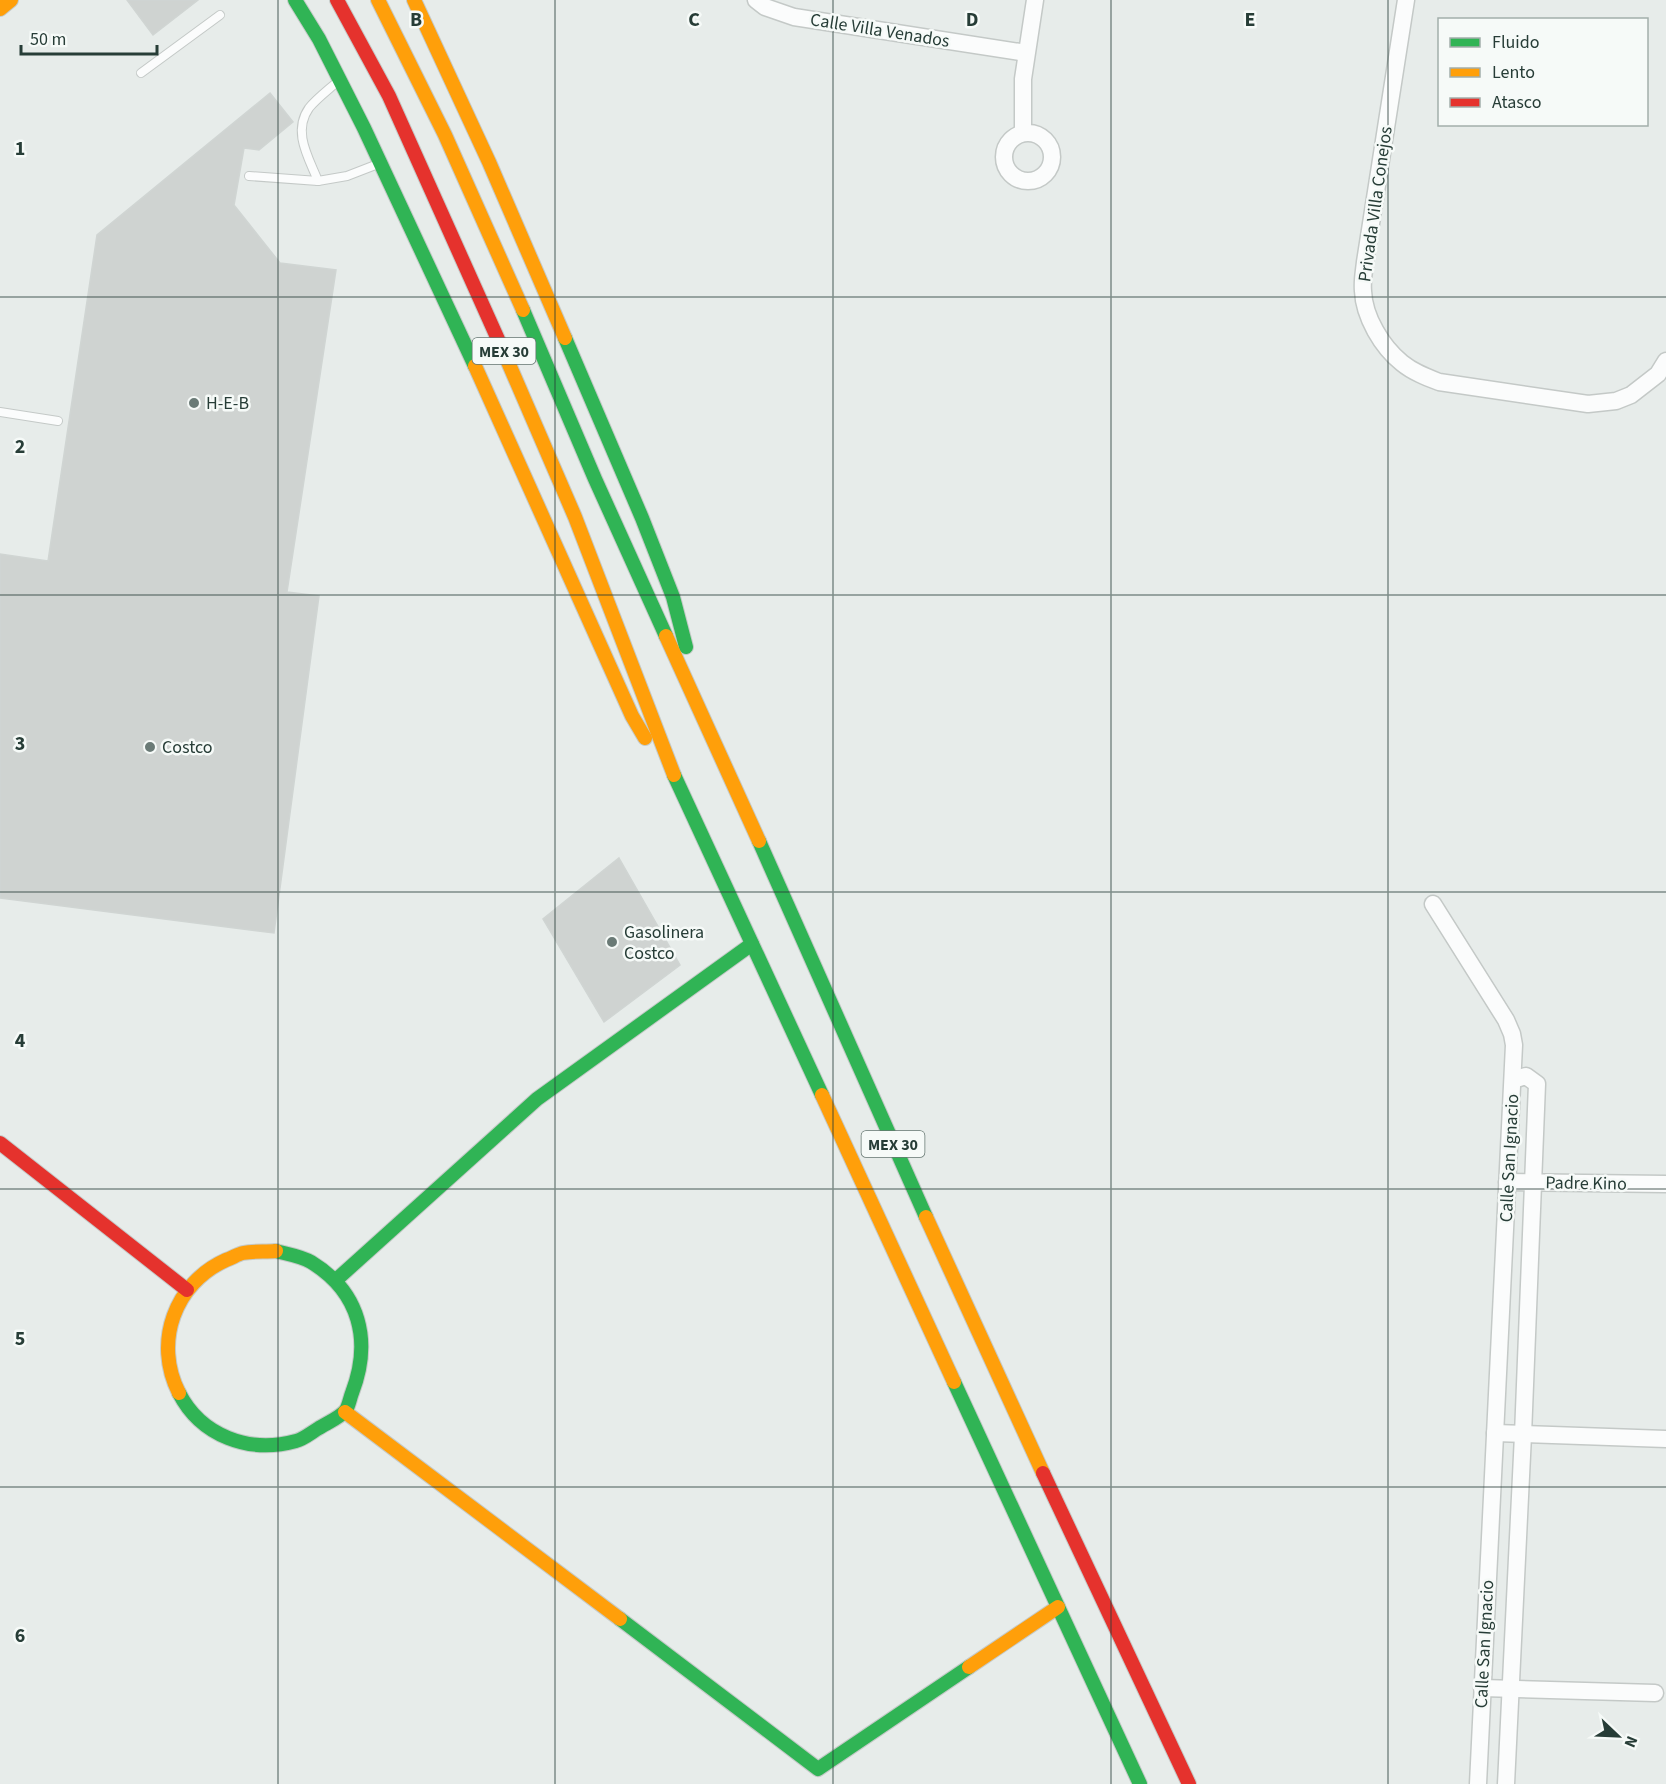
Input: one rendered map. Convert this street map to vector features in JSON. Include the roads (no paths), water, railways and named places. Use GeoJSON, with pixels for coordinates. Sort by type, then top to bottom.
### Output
{"type":"FeatureCollection","features":[{"type":"Feature","properties":{"kind":"main road"},"geometry":{"type":"LineString","coordinates":[[0,9],[11,0]]}},
{"type":"Feature","properties":{"kind":"main road"},"geometry":{"type":"LineString","coordinates":[[295,0],[319,39],[380,163],[509,438],[632,716],[650,746],[676,780]]}},
{"type":"Feature","properties":{"kind":"main road","name":"MEX 30"},"geometry":{"type":"LineString","coordinates":[[338,0],[389,96],[430,185],[575,517],[676,780],[1140,1784]]}},
{"type":"Feature","properties":{"kind":"main road","name":"MEX 30"},"geometry":{"type":"LineString","coordinates":[[378,0],[414,67],[472,193],[532,326],[605,500],[696,699],[941,1252],[1189,1784]]}},
{"type":"Feature","properties":{"kind":"main road"},"geometry":{"type":"LineString","coordinates":[[414,0],[504,194],[642,518],[673,597],[685,641],[696,699]]}},
{"type":"Feature","properties":{"kind":"main road"},"geometry":{"type":"LineString","coordinates":[[336,1280],[537,1099],[752,944]]}},
{"type":"Feature","properties":{"kind":"main road"},"geometry":{"type":"LineString","coordinates":[[0,1143],[186,1290]]}},
{"type":"Feature","properties":{"kind":"main road"},"geometry":{"type":"LineString","coordinates":[[276,1251],[309,1260],[336,1280],[354,1309],[363,1341],[359,1375],[345,1412],[298,1441],[268,1446],[237,1442],[209,1429],[187,1408],[173,1381],[167,1351],[171,1320],[186,1290],[211,1266],[242,1253],[276,1251]]}},
{"type":"Feature","properties":{"kind":"main road"},"geometry":{"type":"LineString","coordinates":[[345,1412],[818,1769],[1058,1607]]}},
{"type":"Feature","properties":{"kind":"street","name":"Calle Villa Venados"},"geometry":{"type":"LineString","coordinates":[[756,0],[765,7],[794,17],[1026,53]]}},
{"type":"Feature","properties":{"kind":"street"},"geometry":{"type":"LineString","coordinates":[[1023,133],[1023,80],[1035,0]]}},
{"type":"Feature","properties":{"kind":"street","name":"Privada Villa Conejos"},"geometry":{"type":"LineString","coordinates":[[1406,0],[1365,262],[1363,292],[1365,305],[1376,333],[1401,363],[1439,382],[1588,404],[1616,401],[1630,395],[1658,374],[1666,362]]}},
{"type":"Feature","properties":{"kind":"street"},"geometry":{"type":"LineString","coordinates":[[1433,904],[1506,1020],[1514,1045],[1513,1080]]}},
{"type":"Feature","properties":{"kind":"street","name":"Calle San Ignacio"},"geometry":{"type":"LineString","coordinates":[[1478,1784],[1513,1080],[1526,1076],[1537,1084],[1506,1784]]}},
{"type":"Feature","properties":{"kind":"street","name":"Padre Kino"},"geometry":{"type":"LineString","coordinates":[[1507,1182],[1666,1184]]}},
{"type":"Feature","properties":{"kind":"street"},"geometry":{"type":"LineString","coordinates":[[1495,1433],[1666,1440]]}},
{"type":"Feature","properties":{"kind":"street"},"geometry":{"type":"LineString","coordinates":[[1482,1688],[1655,1693]]}},
{"type":"Feature","properties":{"kind":"lane"},"geometry":{"type":"LineString","coordinates":[[141,73],[220,15]]}},
{"type":"Feature","properties":{"kind":"lane"},"geometry":{"type":"LineString","coordinates":[[318,181],[301,139],[304,117],[310,107],[340,80]]}},
{"type":"Feature","properties":{"kind":"lane"},"geometry":{"type":"LineString","coordinates":[[249,176],[318,181],[347,177],[380,163]]}},
{"type":"Feature","properties":{"kind":"lane"},"geometry":{"type":"LineString","coordinates":[[0,412],[58,421]]}},
{"type":"Feature","properties":{"kind":"place","name":"H-E-B"},"geometry":{"type":"Point","coordinates":[194,403]}},
{"type":"Feature","properties":{"kind":"place","name":"Costco"},"geometry":{"type":"Point","coordinates":[150,747]}},
{"type":"Feature","properties":{"kind":"place","name":"Gasolinera Costco"},"geometry":{"type":"Point","coordinates":[612,942]}}]}
